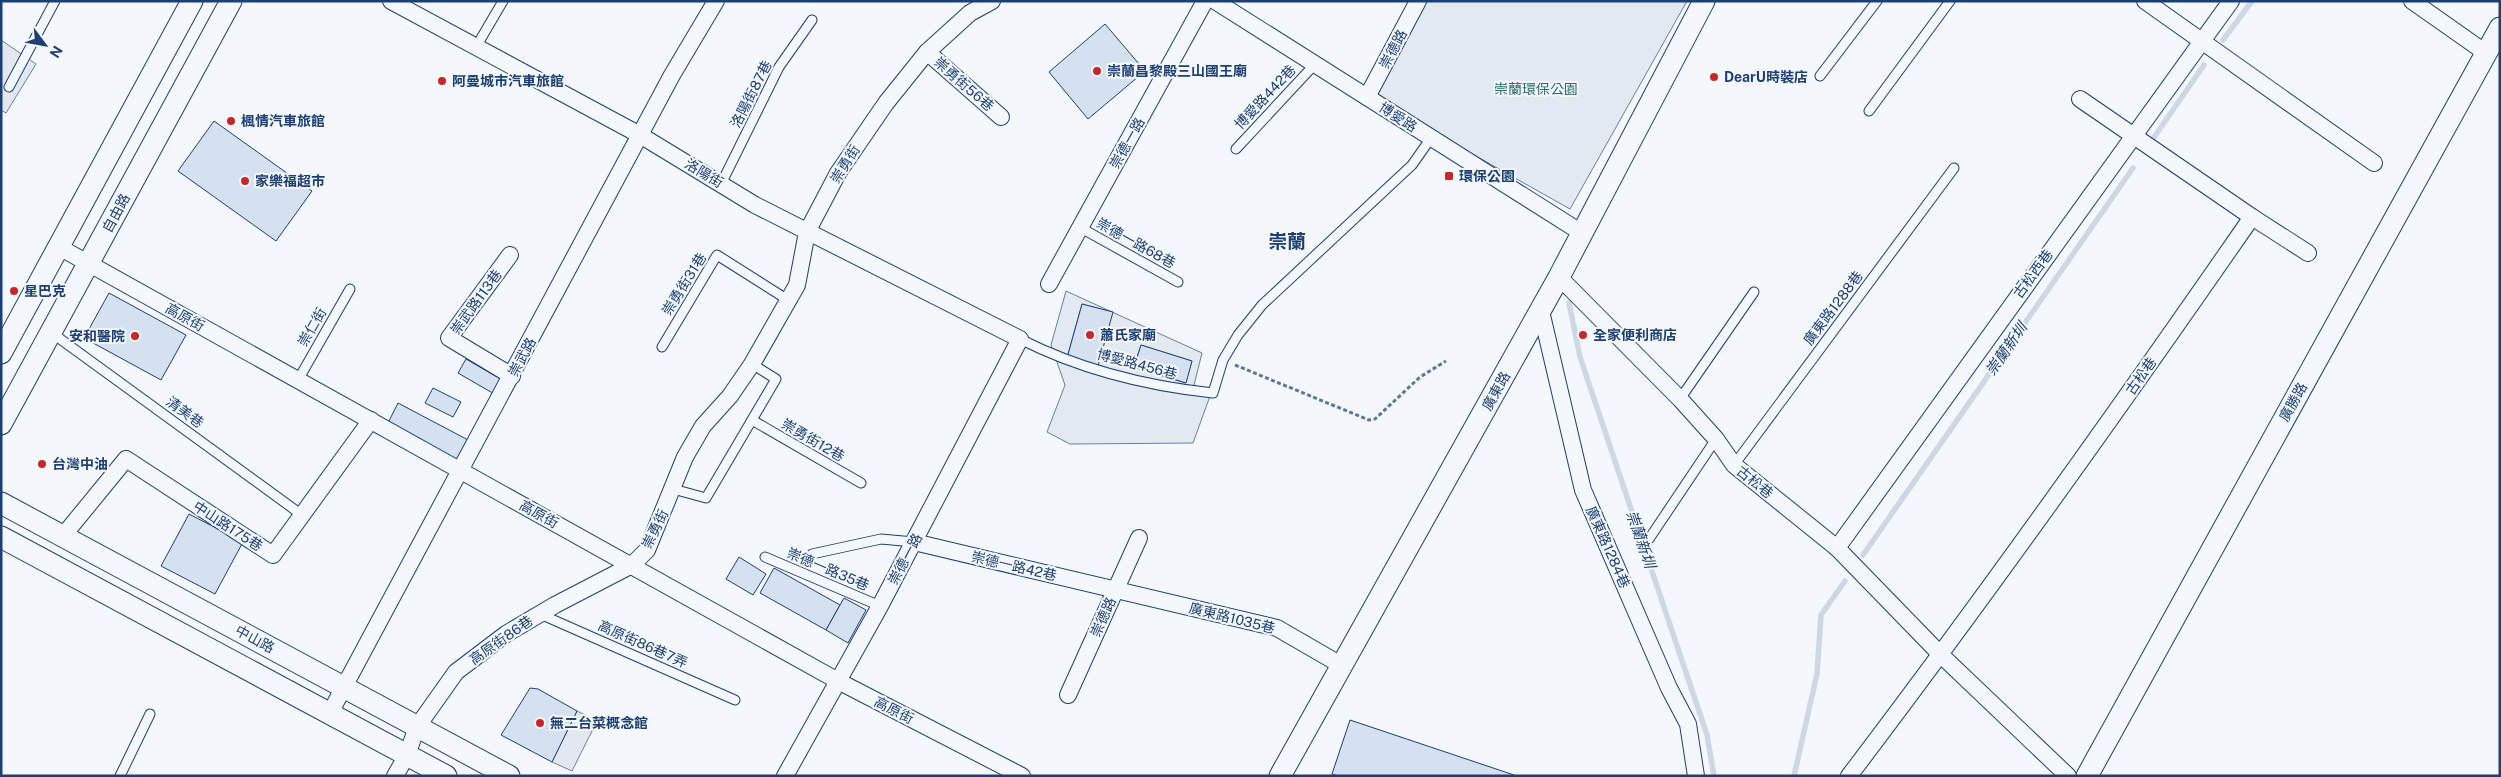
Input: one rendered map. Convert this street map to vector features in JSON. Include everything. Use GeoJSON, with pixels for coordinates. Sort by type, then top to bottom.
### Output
{"type":"FeatureCollection","features":[{"type":"Feature","properties":{"kind":"street"},"geometry":{"type":"LineString","coordinates":[[1,353],[192,1]]}},
{"type":"Feature","properties":{"kind":"street","name":"自由路"},"geometry":{"type":"LineString","coordinates":[[1,424],[231,1]]}},
{"type":"Feature","properties":{"kind":"street","name":"洛陽街"},"geometry":{"type":"LineString","coordinates":[[391,1],[640,135],[721,184],[807,232],[1020,339]]}},
{"type":"Feature","properties":{"kind":"street","name":"崇武路"},"geometry":{"type":"LineString","coordinates":[[330,713],[462,471],[640,135],[716,1]]}},
{"type":"Feature","properties":{"kind":"street","name":"崇勇街"},"geometry":{"type":"LineString","coordinates":[[632,565],[647,550],[686,457],[704,426],[730,396],[752,364],[797,285],[807,232],[838,173],[886,103],[927,52],[970,13],[992,1]]}},
{"type":"Feature","properties":{"kind":"street","name":"崇德一路"},"geometry":{"type":"LineString","coordinates":[[1049,284],[1205,1]]}},
{"type":"Feature","properties":{"kind":"street","name":"博愛路"},"geometry":{"type":"LineString","coordinates":[[1215,1],[1582,233]]}},
{"type":"Feature","properties":{"kind":"street","name":"崇德路"},"geometry":{"type":"LineString","coordinates":[[1367,97],[1418,1]]}},
{"type":"Feature","properties":{"kind":"street","name":"廣東路"},"geometry":{"type":"LineString","coordinates":[[1280,776],[1541,311],[1704,1]]}},
{"type":"Feature","properties":{"kind":"street"},"geometry":{"type":"LineString","coordinates":[[2145,1],[2374,163]]}},
{"type":"Feature","properties":{"kind":"street","name":"古松西巷"},"geometry":{"type":"LineString","coordinates":[[1837,548],[2231,1]]}},
{"type":"Feature","properties":{"kind":"street"},"geometry":{"type":"LineString","coordinates":[[2412,1],[2486,53]]}},
{"type":"Feature","properties":{"kind":"street","name":"廣勝路"},"geometry":{"type":"LineString","coordinates":[[2086,776],[2500,28]]}},
{"type":"Feature","properties":{"kind":"street","name":"崇勇街56巷"},"geometry":{"type":"LineString","coordinates":[[927,52],[1000,117]]}},
{"type":"Feature","properties":{"kind":"street"},"geometry":{"type":"LineString","coordinates":[[2080,99],[2252,217],[2308,253]]}},
{"type":"Feature","properties":{"kind":"street","name":"古松巷"},"geometry":{"type":"LineString","coordinates":[[1849,776],[1941,655],[2112,418],[2252,217]]}},
{"type":"Feature","properties":{"kind":"street","name":"高原街"},"geometry":{"type":"LineString","coordinates":[[59,247],[838,681],[1022,776]]}},
{"type":"Feature","properties":{"kind":"street","name":"崇武路113巷"},"geometry":{"type":"LineString","coordinates":[[510,255],[450,338],[512,376]]}},
{"type":"Feature","properties":{"kind":"street","name":"古松巷"},"geometry":{"type":"LineString","coordinates":[[1559,277],[1680,399],[1716,439],[1734,465],[1837,548],[1941,655],[2068,776]]}},
{"type":"Feature","properties":{"kind":"street","name":"廣東路1284巷"},"geometry":{"type":"LineString","coordinates":[[1541,311],[1583,490],[1669,688],[1688,724],[1696,776]]}},
{"type":"Feature","properties":{"kind":"street","name":"崇德一路"},"geometry":{"type":"LineString","coordinates":[[785,776],[880,606],[1020,339]]}},
{"type":"Feature","properties":{"kind":"street","name":"中山路175巷"},"geometry":{"type":"LineString","coordinates":[[63,536],[126,459],[273,555],[371,420]]}},
{"type":"Feature","properties":{"kind":"street","name":"中山路"},"geometry":{"type":"LineString","coordinates":[[1,503],[509,776]]}},
{"type":"Feature","properties":{"kind":"street"},"geometry":{"type":"LineString","coordinates":[[1,537],[446,776]]}},
{"type":"Feature","properties":{"kind":"street","name":"崇德路"},"geometry":{"type":"LineString","coordinates":[[1068,695],[1139,538]]}},
{"type":"Feature","properties":{"kind":"street","name":"崇德一路42巷"},"geometry":{"type":"LineString","coordinates":[[914,542],[1115,590]]}},
{"type":"Feature","properties":{"kind":"street","name":"高原街86巷"},"geometry":{"type":"LineString","coordinates":[[395,776],[407,755],[417,726],[456,672],[506,634],[632,565]]}},
{"type":"Feature","properties":{"kind":"street","name":"廣東路1035巷"},"geometry":{"type":"LineString","coordinates":[[1115,590],[1277,628],[1341,665]]}},
{"type":"Feature","properties":{"kind":"lane"},"geometry":{"type":"LineString","coordinates":[[9,87],[55,1]]}},
{"type":"Feature","properties":{"kind":"lane"},"geometry":{"type":"LineString","coordinates":[[476,47],[503,1]]}},
{"type":"Feature","properties":{"kind":"lane"},"geometry":{"type":"LineString","coordinates":[[1820,76],[1877,1]]}},
{"type":"Feature","properties":{"kind":"lane"},"geometry":{"type":"LineString","coordinates":[[1869,111],[1950,1]]}},
{"type":"Feature","properties":{"kind":"lane","name":"洛陽街87巷"},"geometry":{"type":"LineString","coordinates":[[721,184],[779,67],[812,20]]}},
{"type":"Feature","properties":{"kind":"lane","name":"博愛路442巷"},"geometry":{"type":"LineString","coordinates":[[1236,149],[1315,64]]}},
{"type":"Feature","properties":{"kind":"lane","name":"博愛路456巷"},"geometry":{"type":"LineString","coordinates":[[1020,339],[1053,356],[1170,389],[1213,393],[1223,360],[1238,335],[1262,305],[1412,165],[1431,138]]}},
{"type":"Feature","properties":{"kind":"lane","name":"廣東路1288巷"},"geometry":{"type":"LineString","coordinates":[[1734,465],[1954,168]]}},
{"type":"Feature","properties":{"kind":"lane","name":"崇德一路68巷"},"geometry":{"type":"LineString","coordinates":[[1081,228],[1178,282]]}},
{"type":"Feature","properties":{"kind":"lane","name":"崇勇街31巷"},"geometry":{"type":"LineString","coordinates":[[662,347],[716,255],[788,300]]}},
{"type":"Feature","properties":{"kind":"lane","name":"崇仁街"},"geometry":{"type":"LineString","coordinates":[[298,380],[350,289]]}},
{"type":"Feature","properties":{"kind":"lane"},"geometry":{"type":"LineString","coordinates":[[1680,399],[1754,292]]}},
{"type":"Feature","properties":{"kind":"lane","name":"清美巷"},"geometry":{"type":"LineString","coordinates":[[51,332],[302,514]]}},
{"type":"Feature","properties":{"kind":"lane"},"geometry":{"type":"LineString","coordinates":[[673,489],[706,498],[776,379],[752,364]]}},
{"type":"Feature","properties":{"kind":"lane","name":"崇勇街12巷"},"geometry":{"type":"LineString","coordinates":[[752,420],[861,483]]}},
{"type":"Feature","properties":{"kind":"lane"},"geometry":{"type":"LineString","coordinates":[[1649,539],[1716,439]]}},
{"type":"Feature","properties":{"kind":"lane"},"geometry":{"type":"LineString","coordinates":[[812,554],[880,539],[914,542]]}},
{"type":"Feature","properties":{"kind":"lane","name":"崇德一路35巷"},"geometry":{"type":"LineString","coordinates":[[765,557],[880,606]]}},
{"type":"Feature","properties":{"kind":"lane","name":"高原街86巷7弄"},"geometry":{"type":"LineString","coordinates":[[540,614],[735,700]]}},
{"type":"Feature","properties":{"kind":"lane"},"geometry":{"type":"LineString","coordinates":[[120,776],[150,714]]}},
{"type":"Feature","properties":{"kind":"path"},"geometry":{"type":"LineString","coordinates":[[1223,360],[1368,420],[1375,419],[1420,377],[1446,361]]}},
{"type":"Feature","properties":{"kind":"green space","name":"崇蘭環保公園"},"geometry":{"type":"Polygon","coordinates":[[[1427,1],[1687,1],[1570,209],[1373,98],[1427,1]]]}},
{"type":"Feature","properties":{"kind":"green space"},"geometry":{"type":"Polygon","coordinates":[[[1066,291],[1202,353],[1194,385],[1210,396],[1193,443],[1070,444],[1047,432],[1065,385],[1051,345],[1066,291]],[[1082,304],[1067,358],[1112,312],[1082,304]],[[1141,345],[1134,366],[1185,383],[1192,361],[1141,345]]]}},
{"type":"Feature","properties":{"kind":"shaded area"},"geometry":{"type":"Polygon","coordinates":[[[1,40],[36,64],[6,113],[1,110],[1,40]]]}},
{"type":"Feature","properties":{"kind":"shaded area"},"geometry":{"type":"Polygon","coordinates":[[[577,711],[597,721],[572,771],[552,762],[577,711]]]}},
{"type":"Feature","properties":{"kind":"building","name":"崇蘭昌黎殿三山國王廟"},"geometry":{"type":"Polygon","coordinates":[[[1105,24],[1145,71],[1088,119],[1049,72],[1105,24]]]}},
{"type":"Feature","properties":{"kind":"building","name":"家樂福超市"},"geometry":{"type":"Polygon","coordinates":[[[214,121],[312,191],[276,241],[178,171],[214,121]]]}},
{"type":"Feature","properties":{"kind":"building","name":"安和醫院"},"geometry":{"type":"Polygon","coordinates":[[[109,293],[186,335],[161,380],[84,338],[109,293]]]}},
{"type":"Feature","properties":{"kind":"building","name":"蕭氏家廟"},"geometry":{"type":"Polygon","coordinates":[[[1082,304],[1113,312],[1098,366],[1067,358],[1082,304]]]}},
{"type":"Feature","properties":{"kind":"building"},"geometry":{"type":"Polygon","coordinates":[[[1141,345],[1192,361],[1186,383],[1134,367],[1141,345]]]}},
{"type":"Feature","properties":{"kind":"building"},"geometry":{"type":"Polygon","coordinates":[[[466,359],[504,381],[496,395],[458,373],[466,359]]]}},
{"type":"Feature","properties":{"kind":"building"},"geometry":{"type":"Polygon","coordinates":[[[433,388],[461,402],[453,417],[425,403],[433,388]]]}},
{"type":"Feature","properties":{"kind":"building"},"geometry":{"type":"Polygon","coordinates":[[[398,403],[470,441],[458,463],[387,425],[398,403]]]}},
{"type":"Feature","properties":{"kind":"building"},"geometry":{"type":"Polygon","coordinates":[[[189,514],[243,542],[215,594],[161,566],[189,514]]]}},
{"type":"Feature","properties":{"kind":"building"},"geometry":{"type":"Polygon","coordinates":[[[739,557],[766,574],[753,595],[726,579],[739,557]]]}},
{"type":"Feature","properties":{"kind":"building"},"geometry":{"type":"Polygon","coordinates":[[[774,568],[840,605],[826,630],[760,593],[774,568]]]}},
{"type":"Feature","properties":{"kind":"building"},"geometry":{"type":"Polygon","coordinates":[[[844,598],[866,610],[848,643],[826,630],[844,598]]]}},
{"type":"Feature","properties":{"kind":"building","name":"無二台菜概念館"},"geometry":{"type":"Polygon","coordinates":[[[530,688],[538,689],[577,711],[552,762],[501,735],[530,688]]]}},
{"type":"Feature","properties":{"kind":"building"},"geometry":{"type":"Polygon","coordinates":[[[1350,720],[1517,776],[1338,776],[1332,774],[1350,720]]]}},
{"type":"Feature","properties":{"kind":"waterway","name":"崇蘭新圳"},"geometry":{"type":"LineString","coordinates":[[2223,40],[2252,1]]}},
{"type":"Feature","properties":{"kind":"waterway","name":"崇蘭新圳"},"geometry":{"type":"LineString","coordinates":[[2150,143],[2204,65]]}},
{"type":"Feature","properties":{"kind":"waterway","name":"崇蘭新圳"},"geometry":{"type":"LineString","coordinates":[[1863,555],[2133,168]]}},
{"type":"Feature","properties":{"kind":"waterway","name":"崇蘭新圳"},"geometry":{"type":"LineString","coordinates":[[1569,303],[1580,357],[1707,735],[1714,776]]}},
{"type":"Feature","properties":{"kind":"waterway","name":"崇蘭新圳"},"geometry":{"type":"LineString","coordinates":[[1794,776],[1817,674],[1821,615],[1845,581]]}},
{"type":"Feature","properties":{"kind":"place","name":"崇蘭昌黎殿三山國王廟"},"geometry":{"type":"Point","coordinates":[1097,71]}},
{"type":"Feature","properties":{"kind":"place","name":"DearU時裝店"},"geometry":{"type":"Point","coordinates":[1714,77]}},
{"type":"Feature","properties":{"kind":"place","name":"阿曼城市汽車旅館"},"geometry":{"type":"Point","coordinates":[442,81]}},
{"type":"Feature","properties":{"kind":"place","name":"楓情汽車旅館"},"geometry":{"type":"Point","coordinates":[231,121]}},
{"type":"Feature","properties":{"kind":"place","name":"環保公園"},"geometry":{"type":"Point","coordinates":[1449,176]}},
{"type":"Feature","properties":{"kind":"place","name":"家樂福超市"},"geometry":{"type":"Point","coordinates":[245,181]}},
{"type":"Feature","properties":{"kind":"place","name":"星巴克"},"geometry":{"type":"Point","coordinates":[14,291]}},
{"type":"Feature","properties":{"kind":"place","name":"蕭氏家廟"},"geometry":{"type":"Point","coordinates":[1090,335]}},
{"type":"Feature","properties":{"kind":"place","name":"全家便利商店"},"geometry":{"type":"Point","coordinates":[1583,335]}},
{"type":"Feature","properties":{"kind":"place","name":"安和醫院"},"geometry":{"type":"Point","coordinates":[135,336]}},
{"type":"Feature","properties":{"kind":"place","name":"台灣中油"},"geometry":{"type":"Point","coordinates":[42,464]}},
{"type":"Feature","properties":{"kind":"place","name":"無二台菜概念館"},"geometry":{"type":"Point","coordinates":[540,723]}},
{"type":"Feature","properties":{"kind":"district","name":"崇蘭"},"geometry":{"type":"Point","coordinates":[1287,241]}}]}
